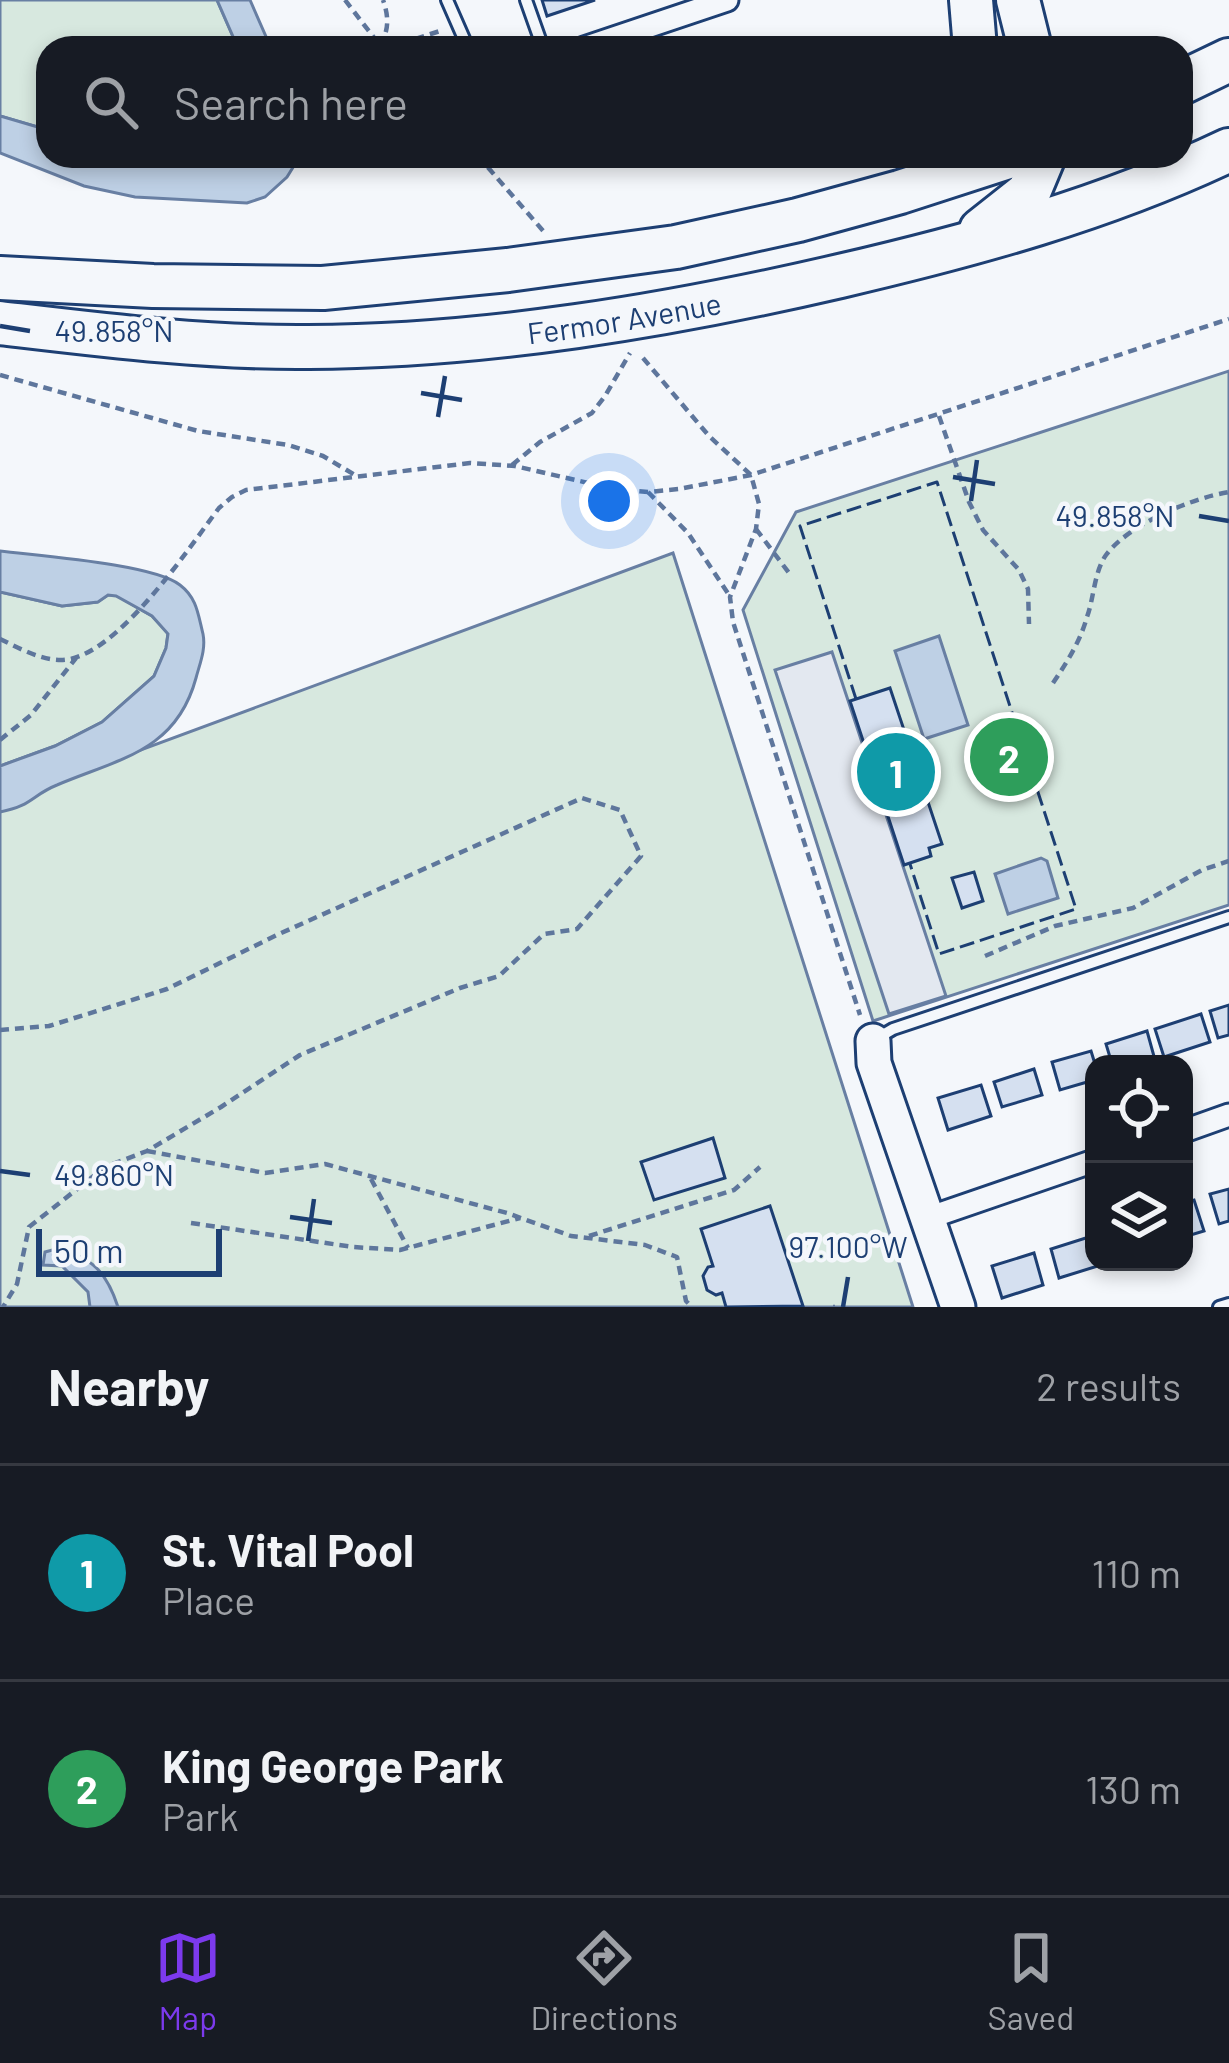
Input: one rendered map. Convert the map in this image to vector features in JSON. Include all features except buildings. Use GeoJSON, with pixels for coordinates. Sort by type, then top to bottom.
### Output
{"type":"FeatureCollection","features":[{"type":"Feature","properties":{"kind":"highway"},"geometry":{"type":"LineString","coordinates":[[971,0],[974,36]]}},
{"type":"Feature","properties":{"kind":"highway","name":"Fermor Avenue"},"geometry":{"type":"LineString","coordinates":[[1193,168],[1229,150]]}},
{"type":"Feature","properties":{"kind":"highway"},"geometry":{"type":"LineString","coordinates":[[900,192],[924,168]]}},
{"type":"Feature","properties":{"kind":"highway","name":"Fermor Avenue"},"geometry":{"type":"LineString","coordinates":[[0,278],[323,288],[508,271],[676,247],[798,220],[974,168]]}},
{"type":"Feature","properties":{"kind":"highway"},"geometry":{"type":"LineString","coordinates":[[944,252],[993,223],[1029,192],[1039,168]]}},
{"type":"Feature","properties":{"kind":"highway","name":"Fermor Avenue"},"geometry":{"type":"LineString","coordinates":[[0,323],[159,341],[309,347],[482,337],[620,320],[944,252],[1064,216],[1192,168]]}},
{"type":"Feature","properties":{"kind":"street"},"geometry":{"type":"LineString","coordinates":[[623,36],[727,0]]}},
{"type":"Feature","properties":{"kind":"street"},"geometry":{"type":"LineString","coordinates":[[873,1041],[874,1064],[958,1307]]}},
{"type":"Feature","properties":{"kind":"street"},"geometry":{"type":"LineString","coordinates":[[1193,1128],[1229,1115]]}},
{"type":"Feature","properties":{"kind":"street"},"geometry":{"type":"LineString","coordinates":[[928,1218],[1088,1163]]}},
{"type":"Feature","properties":{"kind":"lane"},"geometry":{"type":"LineString","coordinates":[[447,0],[462,36]]}},
{"type":"Feature","properties":{"kind":"lane"},"geometry":{"type":"LineString","coordinates":[[526,0],[539,36]]}},
{"type":"Feature","properties":{"kind":"lane"},"geometry":{"type":"LineString","coordinates":[[873,1041],[893,1029],[1229,917]]}},
{"type":"Feature","properties":{"kind":"lane"},"geometry":{"type":"LineString","coordinates":[[1219,1307],[1229,1304]]}},
{"type":"Feature","properties":{"kind":"path"},"geometry":{"type":"LineString","coordinates":[[345,0],[374,36]]}},
{"type":"Feature","properties":{"kind":"path"},"geometry":{"type":"LineString","coordinates":[[383,0],[389,16],[386,36]]}},
{"type":"Feature","properties":{"kind":"path"},"geometry":{"type":"LineString","coordinates":[[422,36],[457,26]]}},
{"type":"Feature","properties":{"kind":"path"},"geometry":{"type":"LineString","coordinates":[[488,168],[548,236]]}},
{"type":"Feature","properties":{"kind":"path"},"geometry":{"type":"LineString","coordinates":[[0,638],[45,658],[64,660],[106,641],[128,623],[219,508],[246,490],[470,463],[512,465],[614,489],[679,489],[751,475],[1229,319]]}},
{"type":"Feature","properties":{"kind":"path"},"geometry":{"type":"LineString","coordinates":[[512,465],[540,442],[592,413],[634,347]]}},
{"type":"Feature","properties":{"kind":"path"},"geometry":{"type":"LineString","coordinates":[[643,358],[709,436],[751,475],[759,504],[756,529],[730,597]]}},
{"type":"Feature","properties":{"kind":"path"},"geometry":{"type":"LineString","coordinates":[[0,375],[198,431],[288,446],[323,456],[355,476]]}},
{"type":"Feature","properties":{"kind":"path"},"geometry":{"type":"LineString","coordinates":[[939,416],[983,530],[1019,570],[1028,589],[1030,625]]}},
{"type":"Feature","properties":{"kind":"path"},"geometry":{"type":"LineString","coordinates":[[648,492],[688,533],[730,597],[733,622],[864,1027],[873,1041]]}},
{"type":"Feature","properties":{"kind":"path"},"geometry":{"type":"LineString","coordinates":[[1053,683],[1075,649],[1105,556],[1163,514],[1204,496],[1229,492]]}},
{"type":"Feature","properties":{"kind":"path"},"geometry":{"type":"LineString","coordinates":[[756,529],[789,573]]}},
{"type":"Feature","properties":{"kind":"path"},"geometry":{"type":"LineString","coordinates":[[0,740],[31,715],[76,658]]}},
{"type":"Feature","properties":{"kind":"path"},"geometry":{"type":"LineString","coordinates":[[0,1030],[50,1026],[167,989],[582,798],[620,810],[641,856]]}},
{"type":"Feature","properties":{"kind":"path"},"geometry":{"type":"LineString","coordinates":[[3,1307],[17,1284],[29,1227],[105,1167],[147,1151],[301,1054],[499,976],[544,934],[577,928],[641,856],[650,853]]}},
{"type":"Feature","properties":{"kind":"path"},"geometry":{"type":"LineString","coordinates":[[985,956],[1055,926],[1133,908],[1202,870],[1229,861]]}},
{"type":"Feature","properties":{"kind":"path"},"geometry":{"type":"LineString","coordinates":[[147,1151],[265,1173],[325,1164],[571,1235],[644,1245],[677,1256],[686,1301],[692,1307]]}},
{"type":"Feature","properties":{"kind":"path"},"geometry":{"type":"LineString","coordinates":[[585,1237],[734,1190],[760,1167]]}},
{"type":"Feature","properties":{"kind":"path"},"geometry":{"type":"LineString","coordinates":[[369,1176],[408,1248]]}},
{"type":"Feature","properties":{"kind":"path"},"geometry":{"type":"LineString","coordinates":[[191,1223],[400,1250],[520,1218]]}},
{"type":"Feature","properties":{"kind":"shaded area"},"geometry":{"type":"Polygon","coordinates":[[[0,0],[217,0],[233,36],[36,36],[36,126],[0,116],[0,0]]]}},
{"type":"Feature","properties":{"kind":"shaded area"},"geometry":{"type":"Polygon","coordinates":[[[1229,371],[1229,905],[873,1021],[743,610],[796,512],[1229,371]]]}},
{"type":"Feature","properties":{"kind":"shaded area"},"geometry":{"type":"Polygon","coordinates":[[[673,553],[913,1307],[0,1307],[0,802],[673,553]]]}},
{"type":"Feature","properties":{"kind":"shaded area"},"geometry":{"type":"Polygon","coordinates":[[[0,592],[62,606],[116,595],[152,616],[168,633],[154,676],[102,722],[0,766],[0,592]]]}},
{"type":"Feature","properties":{"kind":"shaded area"},"geometry":{"type":"Polygon","coordinates":[[[832,652],[946,996],[889,1014],[775,670],[832,652]]]}},
{"type":"Feature","properties":{"kind":"water"},"geometry":{"type":"Polygon","coordinates":[[[217,0],[250,0],[266,36],[233,36],[217,0]]]}},
{"type":"Feature","properties":{"kind":"water"},"geometry":{"type":"Polygon","coordinates":[[[0,116],[36,126],[36,167],[0,153],[0,116]]]}},
{"type":"Feature","properties":{"kind":"water"},"geometry":{"type":"Polygon","coordinates":[[[38,168],[293,168],[265,197],[247,203],[135,197],[84,186],[38,168]]]}},
{"type":"Feature","properties":{"kind":"water"},"geometry":{"type":"Polygon","coordinates":[[[0,551],[121,566],[166,578],[186,590],[193,601],[204,645],[187,703],[159,738],[123,759],[0,812],[0,766],[102,722],[154,676],[168,634],[152,616],[116,596],[62,606],[0,592],[0,551]]]}},
{"type":"Feature","properties":{"kind":"water"},"geometry":{"type":"Polygon","coordinates":[[[939,636],[968,725],[924,739],[895,651],[939,636]]]}},
{"type":"Feature","properties":{"kind":"water"},"geometry":{"type":"Polygon","coordinates":[[[1041,858],[1047,861],[1058,898],[1008,914],[995,874],[1041,858]]]}},
{"type":"Feature","properties":{"kind":"water"},"geometry":{"type":"Polygon","coordinates":[[[56,1249],[96,1268],[118,1307],[90,1307],[88,1292],[62,1266],[43,1265],[45,1252],[56,1249]]]}},
{"type":"Feature","properties":{"kind":"fence"},"geometry":{"type":"LineString","coordinates":[[856,699],[800,526],[937,482],[1076,909],[939,954],[910,864]]}},
{"type":"Feature","properties":{"kind":"place","name":"King George Park"},"geometry":{"type":"Point","coordinates":[1009,757]}},
{"type":"Feature","properties":{"kind":"place","name":"St. Vital Pool"},"geometry":{"type":"Point","coordinates":[896,772]}}]}
